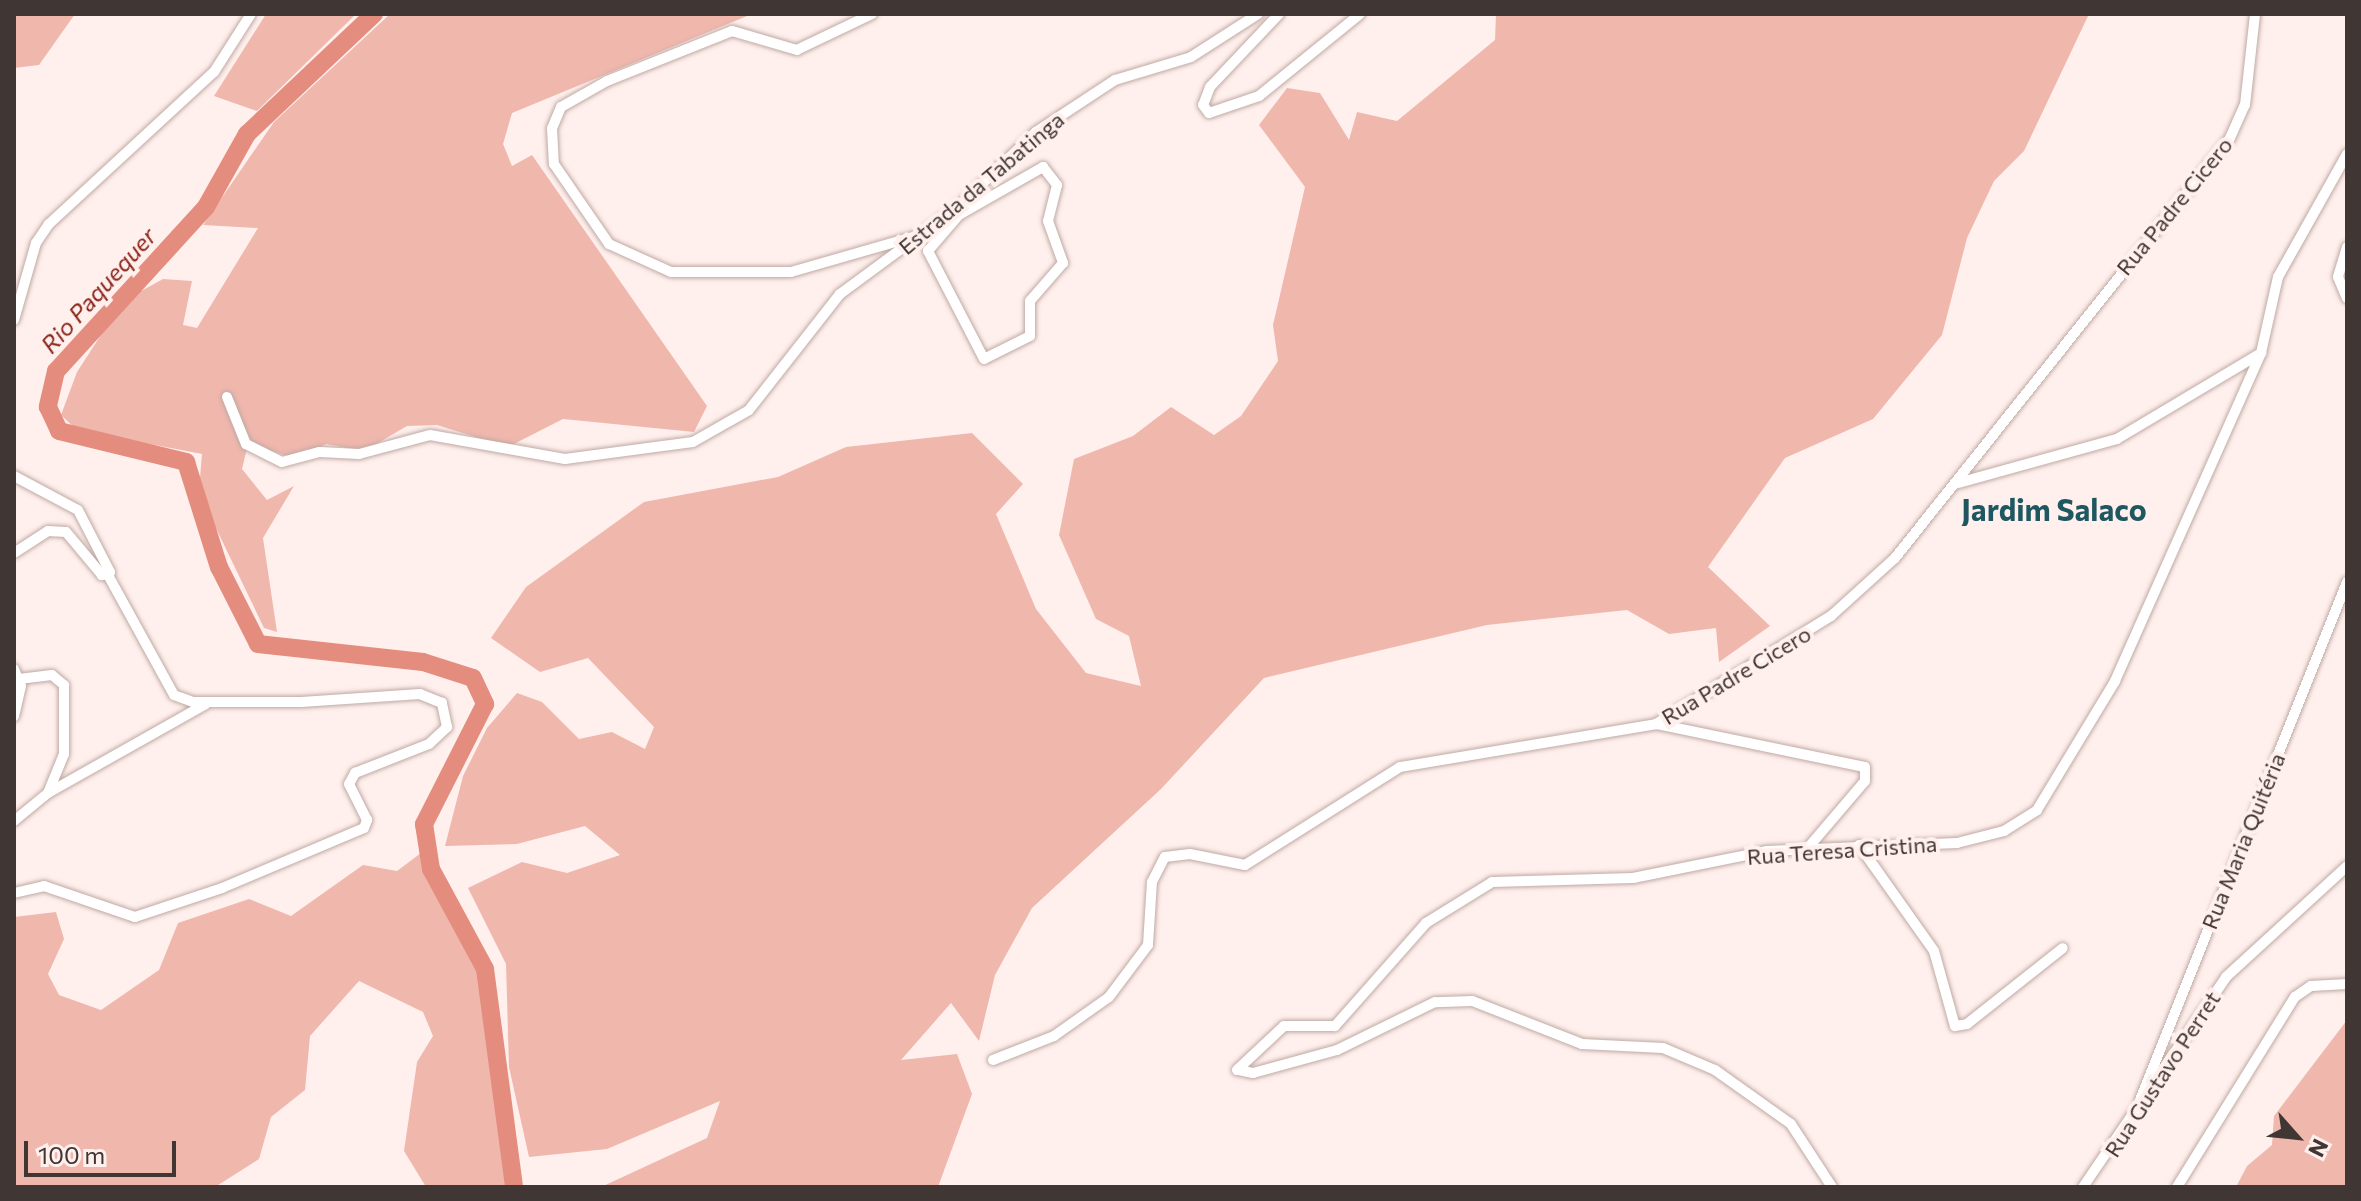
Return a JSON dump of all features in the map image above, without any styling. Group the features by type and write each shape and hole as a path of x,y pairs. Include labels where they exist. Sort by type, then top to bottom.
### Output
{"street":[{"path":"14,320 36,243 49,224 214,72 251,14"},
{"path":"872,14 797,50 732,31 607,81 561,107 552,128 554,164 609,244 671,272 791,272 924,234"},
{"name":"Estrada da Tabatinga","path":"227,397 246,444 282,462 320,452 359,454 420,435 565,459 677,446 749,410 840,294 956,213 1036,132 1088,95 1191,57 1258,14"},
{"path":"1279,14 1210,87 1203,105 1209,113 1259,96 1360,14"},
{"name":"Rua Padre Cicero","path":"993,1060 1054,1036 1109,997 1148,945 1152,882 1165,857 1190,854 1245,865 1400,767 1656,724 1831,616 1895,558 2237,127 2255,14"},
{"name":"Rua Teresa Cristina","path":"1832,1187 1791,1124 1715,1070 1663,1048 1582,1044 1472,1001 1435,1002 1337,1050 1253,1073 1237,1070 1284,1026 1335,1026 1426,923 1479,887 1508,878 1646,877 1807,849 1986,837 2037,810 2115,681 2261,353 2278,277 2347,154"},
{"path":"1033,166 1046,169 1057,185 1048,221 1063,263 1030,301 1030,336 993,359 975,351 928,256 956,213 1033,166"},
{"path":"2347,247 2338,283 2347,298"},
{"path":"1956,483 2117,439 2261,353"},
{"path":"14,476 78,510 110,565 108,575"},
{"path":"14,553 48,531 66,532 108,575 162,684 174,695 208,703 409,693 442,703 448,718 429,744 355,773 349,784 367,820 364,828 279,865 135,917 44,886 14,893"},
{"name":"Rua Maria Quitéria","path":"2140,1100 2347,582"},
{"path":"14,716 17,674 52,675 64,685 64,754 48,793"},
{"path":"14,821 48,793 208,703"},
{"path":"1656,724 1865,767 1865,781 1807,849"},
{"path":"1859,845 1941,965 1950,1023 1967,1024 2063,948"},
{"name":"Rua Gustavo Perret","path":"2083,1187 2123,1139 2140,1100 2247,952 2347,866"},
{"path":"2177,1187 2295,997 2311,986 2347,984"}],"shaded area":[{"path":"14,14 75,14 39,65 14,68"},
{"path":"266,14 356,14 257,111 214,96"},
{"path":"390,14 752,14 512,113 503,144 512,166 532,155 707,406 694,432 563,419 508,447 437,425 407,426 364,451 326,444 298,459 248,444 242,469 267,500 294,486 263,538 277,632 264,628 213,522 200,478 202,454 77,430 61,415 77,372 123,301 163,279 192,281 183,325 197,328 258,228 203,225 274,122"},
{"path":"1496,14 2089,14 2024,151 1994,181 1967,238 1942,335 1873,419 1785,458 1708,567 1770,626 1719,662 1716,628 1669,634 1627,610 1487,625 1264,678 1161,789 1032,908 995,975 979,1041 951,1003 901,1060 957,1054 972,1094 938,1187 601,1187 707,1138 720,1101 607,1149 529,1157 509,1067 506,964 468,888 522,862 567,873 620,855 585,826 517,844 445,846 463,776 487,728 517,693 542,702 579,739 612,732 645,749 654,727 588,658 540,672 491,638 526,587 644,502 778,477 846,447 972,433 1023,484 996,514 1036,609 1086,673 1141,686 1129,636 1096,619 1059,535 1074,459 1133,436 1171,407 1214,435 1241,416 1278,361 1273,325 1305,187 1259,125 1287,88 1320,93 1349,140 1357,112 1397,121 1495,40"},
{"path":"421,853 477,968 508,1187 426,1187 404,1151 417,1062 433,1036 423,1012 359,981 310,1036 305,1090 271,1117 259,1159 215,1187 14,1187 14,917 56,912 64,939 48,974 59,995 101,1010 159,970 178,923 249,899 291,916 363,865 397,871"},
{"path":"2347,1020 2347,1187 2236,1187 2247,1166 2272,1145 2274,1116"}],"waterway":[{"name":"Rio Paquequer","path":"374,14 247,134 206,207 56,371 48,407 59,431 186,462 219,567 258,644 423,662 473,678 485,704 424,824 431,869 485,969 514,1187"}],"district":[{"name":"Jardim Salaco","path":"2054,509"}]}
